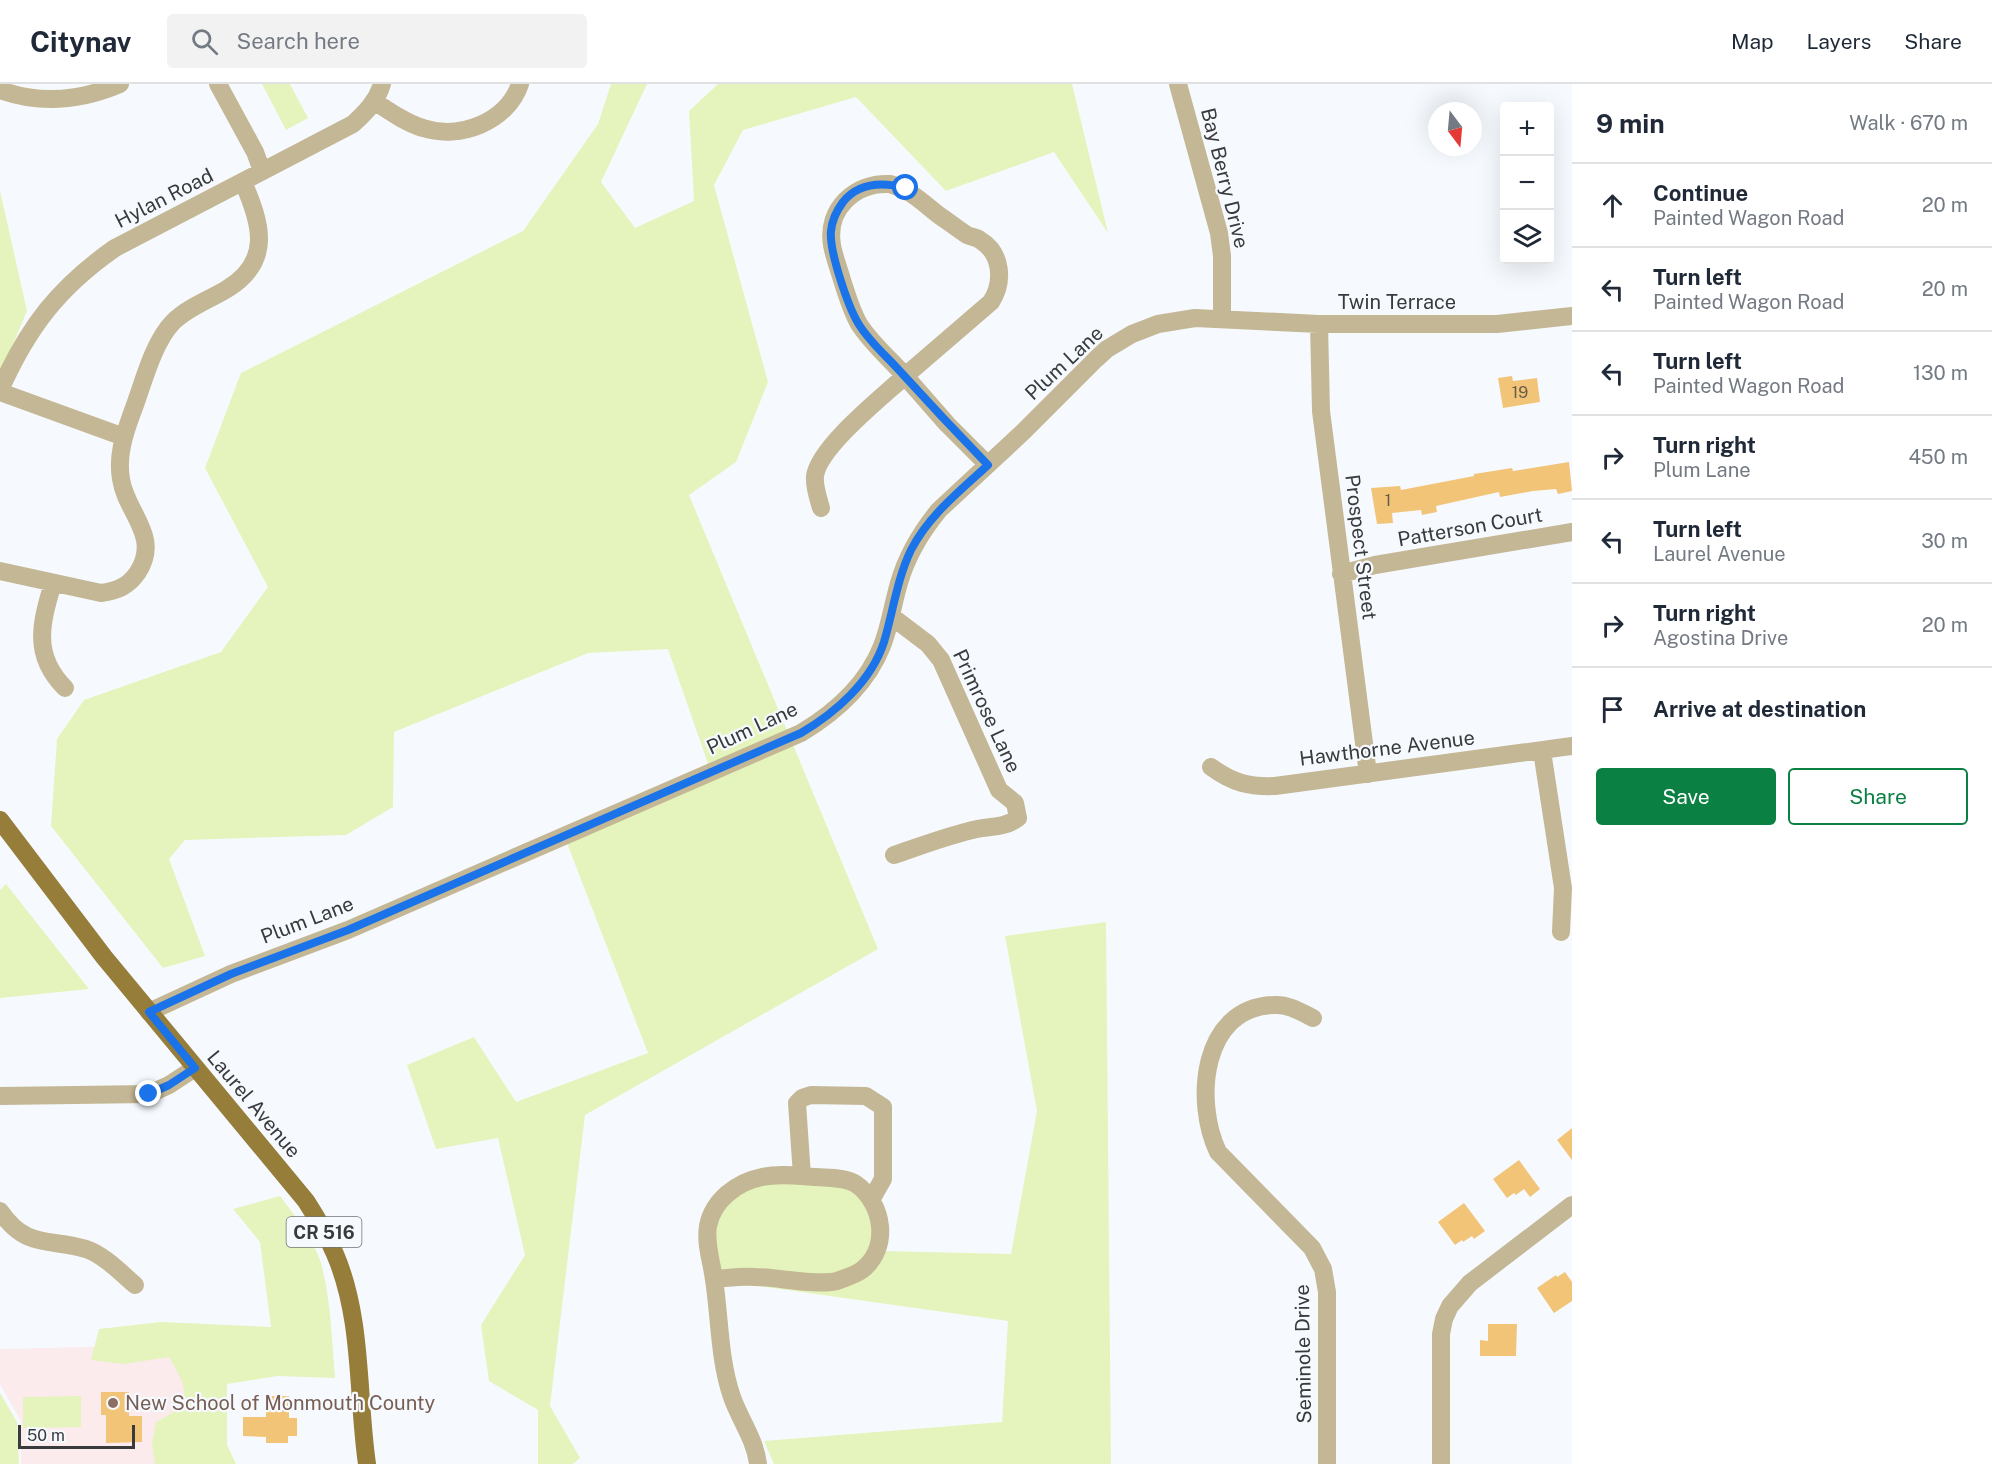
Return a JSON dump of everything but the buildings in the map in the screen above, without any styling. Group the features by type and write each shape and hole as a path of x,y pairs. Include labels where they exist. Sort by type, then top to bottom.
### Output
{"main road":[{"name":"Laurel Avenue","path":"0,820 149,1012 306,1201 322,1227 345,1284 351,1313 367,1464"}],"street":[{"path":"218,84 255,152 262,171"},
{"name":"Hylan Road","path":"0,391 16,355 35,323 50,304 81,274 115,248 354,124 374,101 382,84"},
{"path":"374,101 420,128 447,132 462,131 490,120 508,106 520,84"},
{"name":"Bay Berry Drive","path":"1178,84 1219,233 1222,256 1222,319"},
{"path":"0,90 18,96 51,101 66,100 109,86"},
{"path":"0,571 93,592 114,591 135,578 146,552 146,539 121,482 119,463 124,436 157,346 164,334 182,314 240,280 249,270 257,254 260,238 259,223 243,182"},
{"path":"820,508 815,476 823,455 905,376 991,302 1000,282 1000,271 996,258 991,249 981,240 968,235 906,188 890,184 870,185 857,190 841,204 834,216 831,232 832,246 848,302 858,322 905,376 988,465"},
{"name":"Twin Terrace","path":"1222,319 1318,324 1497,324 1572,316"},
{"name":"Plum Lane","path":"149,1012 231,974 348,930 801,733 834,711 860,683 883,645 902,571 919,536 939,510 1107,349 1132,334 1158,324 1195,318 1222,319"},
{"name":"Prospect Street","path":"1318,324 1321,411 1368,774"},
{"path":"0,391 124,436"},
{"name":"Patterson Court","path":"1341,574 1376,565 1572,532"},
{"path":"53,583 43,615 42,640 50,669 65,688"},
{"name":"Primrose Lane","path":"891,616 928,644 940,660 999,790 1015,803 1018,818 1008,825 978,829 894,855"},
{"name":"Hawthorne Avenue","path":"1211,768 1227,779 1259,787 1572,746"},
{"path":"1542,750 1563,888 1561,932"},
{"name":"Seminole Drive","path":"1313,1018 1295,1009 1276,1005 1258,1007 1235,1019 1216,1041 1210,1056 1207,1069 1207,1121 1218,1152 1312,1248 1323,1269 1327,1292 1327,1464"},
{"path":"0,1096 149,1094 169,1085 195,1068"},
{"path":"802,1176 797,1103 802,1098 811,1095 866,1096 883,1107 883,1179 871,1200"},
{"path":"714,1279 755,1277 834,1282 860,1272 870,1263 880,1242 881,1221 871,1200 853,1182 838,1178 762,1177 728,1192 718,1203 708,1226 708,1245 723,1358 731,1395 753,1441 758,1464"},
{"path":"1441,1464 1441,1334 1450,1306 1470,1283 1572,1205"},
{"path":"0,1211 9,1224 23,1235 87,1249 117,1269 135,1285"}],"shaded area":[{"name":"New School of Monmouth County","path":"215,1344 218,1464 21,1464 21,1421 0,1384 0,1349"}],"green space":[{"path":"262,84 290,84 308,118 286,130"},
{"path":"611,84 647,84 601,182 635,228 694,201 689,111 718,84 1072,84 1108,233 1054,152 946,191 856,97 743,130 714,185 768,382 736,462 689,495 878,949 585,1115 550,1406 580,1458 573,1464 538,1464 538,1410 489,1381 481,1325 525,1255 498,1138 436,1149 407,1065 474,1037 516,1102 648,1053 565,838 712,775 668,649 588,653 394,732 393,807 346,835 185,840 169,859 205,956 163,968 51,826 57,739 84,700 221,652 268,587 205,468 241,373 523,231 598,124"},
{"path":"0,191 27,311 0,375"},
{"path":"6,884 89,989 0,998 0,890"},
{"path":"1106,922 1111,1464 774,1464 764,1441 1002,1422 1008,1321 723,1281 706,1244 731,1190 783,1179 858,1187 882,1251 1011,1254 1037,1111 1005,936"},
{"path":"280,1196 309,1237 321,1263 329,1306 335,1378 278,1376 227,1384 227,1445 236,1464 155,1464 152,1444 156,1422 175,1411 182,1403 184,1390 180,1376 169,1357 124,1364 91,1360 99,1329 161,1322 271,1327 260,1242 233,1209"},
{"path":"0,1393 17,1422 19,1464 0,1464"},
{"path":"81,1396 81,1427 23,1428 23,1397"}],"place":[{"name":"New School of Monmouth County","path":"113,1403"}],"route":[{"path":"149,1094 159,1091 195,1068 149,1012 231,974 348,930 801,733 846,700 860,683 883,645 902,571 919,536 939,510 988,465 947,424 866,333 848,302 832,246 831,232 834,216 846,198 857,190 884,183 906,188"}]}
